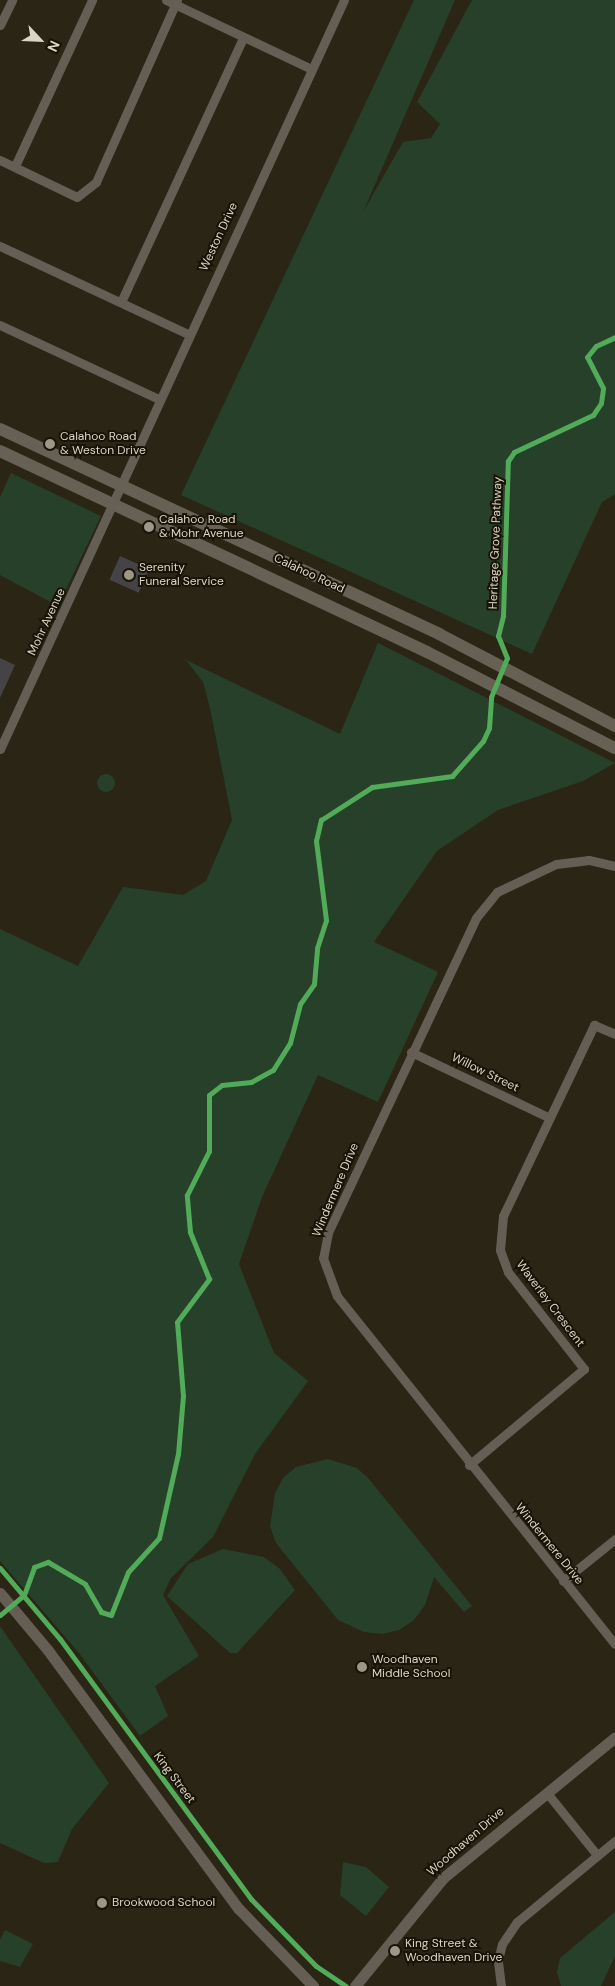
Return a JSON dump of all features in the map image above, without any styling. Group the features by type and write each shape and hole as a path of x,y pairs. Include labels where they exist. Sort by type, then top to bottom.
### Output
{"main road":[{"name":"Calahoo Road","path":"0,429 439,634 615,726"},
{"name":"Calahoo Road","path":"0,452 427,652 615,748"}],"street":[{"path":"0,25 12,0"},
{"path":"15,166 92,0"},
{"path":"166,0 176,2 243,38 311,69"},
{"name":"Weston Drive","path":"121,486 188,334 344,0"},
{"path":"0,160 77,197 96,182 176,2"},
{"path":"121,302 243,38"},
{"path":"0,246 188,334"},
{"path":"0,325 159,399"},
{"name":"Mohr Avenue","path":"0,749 64,616 121,486"},
{"name":"Windermere Drive","path":"615,866 589,860 556,864 497,892 476,918 411,1052 328,1233 323,1258 337,1296 469,1465 615,1644"},
{"name":"Waverley Crescent","path":"469,1465 584,1369 508,1272 500,1250 503,1216 548,1117 594,1025 615,1034"},
{"name":"Willow Street","path":"411,1052 548,1117"},
{"path":"563,1581 615,1539"},
{"path":"0,1593 47,1649 239,1909 313,1986"},
{"name":"Woodhaven Drive","path":"355,1986 443,1878 615,1737"},
{"path":"546,1793 597,1856"},
{"path":"501,1986 498,1960 508,1933 615,1841"}],"green space":[{"path":"414,0 455,0 363,212 403,142 431,138 440,124 417,102 472,0 615,0 615,494 602,502 532,654 181,495"},
{"path":"11,473 101,516 58,606 0,575 0,497"},
{"path":"378,643 615,763 583,781 498,810 437,851 374,942 438,972 378,1102 318,1075 262,1197 239,1264 274,1353 308,1381 255,1454 213,1537 171,1578 163,1595 199,1656 155,1686 168,1716 140,1736 79,1653 0,1561 0,929 78,966 123,887 183,895 206,881 232,820 210,708 203,682 186,660 340,734"},
{"path":"102,774 110,774 115,779 113,790 102,792 97,787 97,779"},
{"path":"328,1459 357,1468 369,1479 472,1606 464,1612 434,1577 425,1605 414,1620 399,1630 382,1634 364,1632 338,1620 276,1543 270,1526 275,1493 283,1478 296,1467"},
{"path":"223,1549 264,1557 280,1569 295,1590 237,1653 230,1653 167,1596 188,1564"},
{"path":"0,1626 109,1783 72,1829 58,1862 44,1863 0,1843"},
{"path":"343,1862 366,1867 389,1887 366,1916 340,1895"},
{"path":"615,1912 615,1956 601,1986 561,1986 557,1972 560,1958"},
{"path":"5,1930 33,1944 20,1967 0,1961 0,1940"}],"building":[{"name":"Serenity Funeral Service","path":"120,556 149,569 139,593 109,580"},
{"path":"0,658 15,665 0,698"}],"cycle path":[{"name":"Heritage Grove Pathway","path":"0,1615 24,1595 34,1567 48,1562 85,1584 101,1612 111,1615 128,1572 159,1538 178,1454 183,1396 177,1322 209,1279 190,1232 187,1195 209,1151 209,1095 222,1085 251,1082 273,1070 290,1043 300,1004 314,984 317,948 326,920 316,841 321,820 372,787 452,776 483,741 489,728 491,697 507,658 498,636 503,616 508,461 514,452 593,415 601,403 603,388 587,357 596,346 615,337"},
{"name":"King Street","path":"0,1568 60,1639 251,1899 316,1966 346,1986"}],"place":[{"name":"Calahoo Road & Weston Drive","path":"50,444"},
{"name":"Calahoo Road & Mohr Avenue","path":"149,527"},
{"name":"Serenity Funeral Service","path":"129,575"},
{"name":"Woodhaven Middle School","path":"362,1667"},
{"name":"Brookwood School","path":"102,1903"},
{"name":"King Street & Woodhaven Drive","path":"395,1951"}]}
